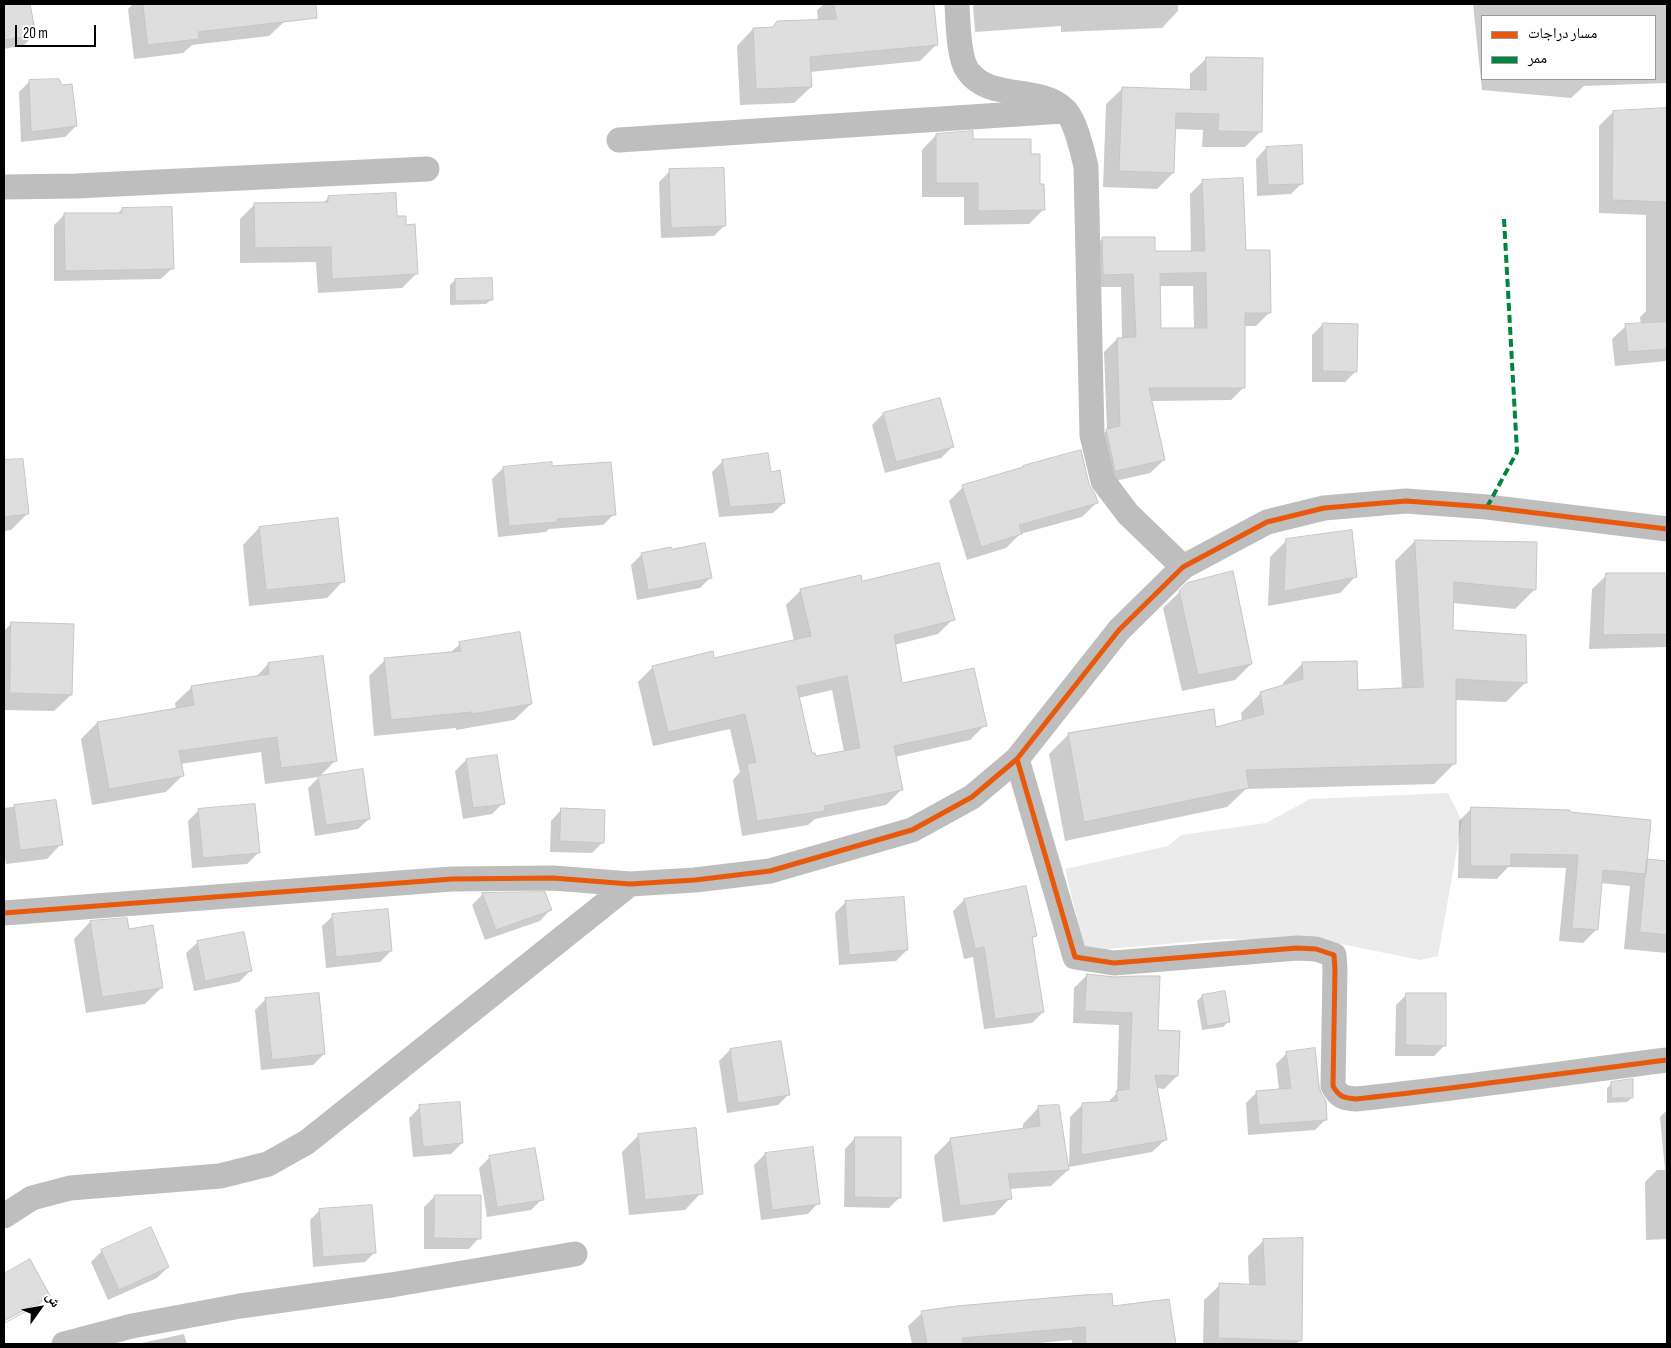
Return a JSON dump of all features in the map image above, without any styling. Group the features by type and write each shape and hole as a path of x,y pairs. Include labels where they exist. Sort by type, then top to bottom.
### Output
{"street":[{"path":"957,4 961,52 967,71 983,86 1047,99 1066,110 1080,141 1086,167 1092,435 1103,481 1128,514 1183,567"},
{"path":"619,140 1066,110"},
{"path":"4,187 76,186 427,169"},
{"path":"4,913 452,878 553,878 630,884 695,880 770,871 912,830 972,797 1017,759 1119,630 1183,567 1267,522 1324,508 1406,501 1487,507 1667,528"},
{"path":"1017,759 1075,957 1114,963 1297,948 1316,949 1334,955 1333,1086 1337,1094 1344,1098 1356,1099 1440,1091 1667,1060"},
{"path":"4,1216 32,1198 70,1188 220,1176 268,1164 307,1142 630,884"},
{"path":"64,1344 132,1326 240,1306 391,1285 575,1254"}],"shaded area":[{"path":"1448,793 1462,821 1438,956 1420,960 1331,942 1223,939 1085,951 1065,869 1168,846 1181,835 1266,823 1310,799"}],"building":[{"path":"4,4 30,4 36,35 4,40"},
{"path":"143,4 316,4 317,18 198,32 199,39 148,45"},
{"path":"834,4 934,4 938,45 810,57 812,87 756,89 753,28 773,27 777,21 836,19"},
{"path":"1206,57 1263,58 1262,132 1218,131 1219,114 1176,113 1174,173 1119,171 1122,87 1206,90"},
{"path":"59,79 62,85 72,84 77,126 31,132 29,80"},
{"path":"1667,108 1667,202 1612,200 1613,111"},
{"path":"973,131 973,139 1031,139 1031,154 1040,154 1040,184 1044,184 1045,210 978,211 978,183 936,183 936,134"},
{"path":"1302,145 1303,184 1268,185 1266,147"},
{"path":"724,168 726,226 671,228 669,169"},
{"path":"1243,178 1246,250 1270,250 1271,313 1245,313 1245,388 1149,388 1165,460 1115,471 1106,429 1120,426 1117,338 1136,337 1133,274 1103,275 1102,237 1155,237 1155,251 1205,251 1202,180","holes":["1206,273 1207,328 1161,328 1160,274"]},
{"path":"396,193 397,216 406,216 406,225 415,224 418,274 332,279 331,247 255,248 254,203 328,202 328,196"},
{"path":"172,207 174,269 65,271 64,213 122,213 122,208"},
{"path":"492,278 493,300 455,301 455,279"},
{"path":"1667,322 1667,349 1628,352 1625,324"},
{"path":"1323,323 1358,324 1357,372 1323,371"},
{"path":"940,398 954,447 896,462 883,413"},
{"path":"1081,450 1089,484 1098,503 1019,525 1022,534 981,547 962,485"},
{"path":"768,453 771,472 780,470 785,503 730,507 722,460"},
{"path":"23,459 29,514 4,517 4,460"},
{"path":"552,462 552,466 611,462 616,515 557,519 558,522 509,526 503,467"},
{"path":"338,518 345,582 266,590 259,527"},
{"path":"1352,530 1357,577 1284,591 1286,539"},
{"path":"1415,540 1537,542 1536,590 1454,582 1453,630 1526,635 1527,683 1456,679 1456,764 1246,770 1249,788 1084,822 1068,733 1214,709 1216,727 1264,714 1260,692 1303,679 1302,662 1357,661 1358,690 1423,687"},
{"path":"705,543 712,578 648,590 641,553"},
{"path":"939,563 955,620 894,635 902,683 974,668 987,726 894,746 903,790 824,806 825,811 757,821 747,764 756,762 745,714 668,732 652,666 713,651 714,658 811,636 800,589 861,575 862,581","holes":["847,676 860,748 816,756 815,753 812,753 797,687"]},
{"path":"1233,571 1252,664 1198,675 1179,591 1187,583"},
{"path":"1606,573 1667,573 1667,634 1603,635"},
{"path":"11,622 74,624 72,695 10,693"},
{"path":"520,632 532,704 472,714 472,712 391,720 384,658 461,651 459,642"},
{"path":"323,656 337,761 281,768 277,737 179,751 184,776 109,789 97,722 194,705 191,686 269,674 268,663"},
{"path":"497,755 505,804 473,808 466,759"},
{"path":"363,769 370,819 326,825 318,776"},
{"path":"56,800 63,845 20,850 14,805"},
{"path":"255,804 260,853 203,858 198,809"},
{"path":"1471,807 1570,810 1570,812 1651,820 1646,874 1603,870 1598,930 1572,928 1578,855 1511,854 1511,866 1471,866"},
{"path":"561,808 605,810 604,843 560,841"},
{"path":"1647,859 1667,861 1667,935 1640,932"},
{"path":"1026,886 1037,936 1032,937 1044,1012 995,1019 984,947 975,949 964,899"},
{"path":"545,892 552,910 496,930 482,893"},
{"path":"904,897 908,950 849,955 845,901"},
{"path":"388,909 392,951 336,957 332,914"},
{"path":"127,918 129,929 153,925 163,988 102,997 90,921"},
{"path":"244,932 252,971 205,981 197,941"},
{"path":"1087,974 1115,977 1160,976 1158,1030 1180,1031 1178,1076 1155,1075 1167,1140 1081,1155 1082,1103 1118,1101 1116,1091 1129,1089 1132,1013 1085,1011"},
{"path":"1225,991 1230,1022 1207,1026 1202,995"},
{"path":"319,993 325,1054 272,1060 265,998"},
{"path":"1406,993 1446,993 1446,1046 1406,1045"},
{"path":"781,1041 790,1095 738,1103 730,1049"},
{"path":"1315,1048 1319,1086 1326,1101 1327,1120 1259,1125 1256,1091 1291,1088 1286,1052"},
{"path":"1633,1079 1633,1098 1612,1098 1611,1082"},
{"path":"460,1102 463,1143 423,1147 419,1105"},
{"path":"1059,1105 1069,1170 1008,1174 1012,1199 960,1206 950,1138 1040,1126 1038,1106"},
{"path":"696,1128 703,1194 645,1200 638,1134"},
{"path":"855,1137 901,1137 901,1198 855,1197"},
{"path":"813,1147 820,1204 772,1210 765,1153"},
{"path":"535,1148 544,1200 497,1207 489,1156"},
{"path":"435,1195 481,1195 481,1239 434,1238"},
{"path":"372,1205 376,1253 323,1257 319,1209"},
{"path":"151,1227 169,1267 119,1290 101,1250"},
{"path":"1303,1238 1302,1341 1218,1338 1219,1283 1265,1285 1263,1239"},
{"path":"30,1259 50,1296 4,1321 4,1274"},
{"path":"1112,1294 1113,1306 1169,1299 1176,1344 1086,1344 1085,1327 962,1338 963,1344 927,1344 921,1311 957,1306"}],"marked path":[{"path":"1487,507 1517,452 1504,219"}],"cycle path":[{"path":"4,913 452,879 553,878 630,884 695,880 770,871 912,830 972,797 1017,759 1119,630 1183,567 1267,522 1324,508 1406,501 1487,507 1667,529"},
{"path":"1017,759 1075,957 1114,963 1297,948 1316,949 1334,955 1333,1086 1337,1093 1342,1096 1356,1099 1395,1095 1667,1060"}]}
